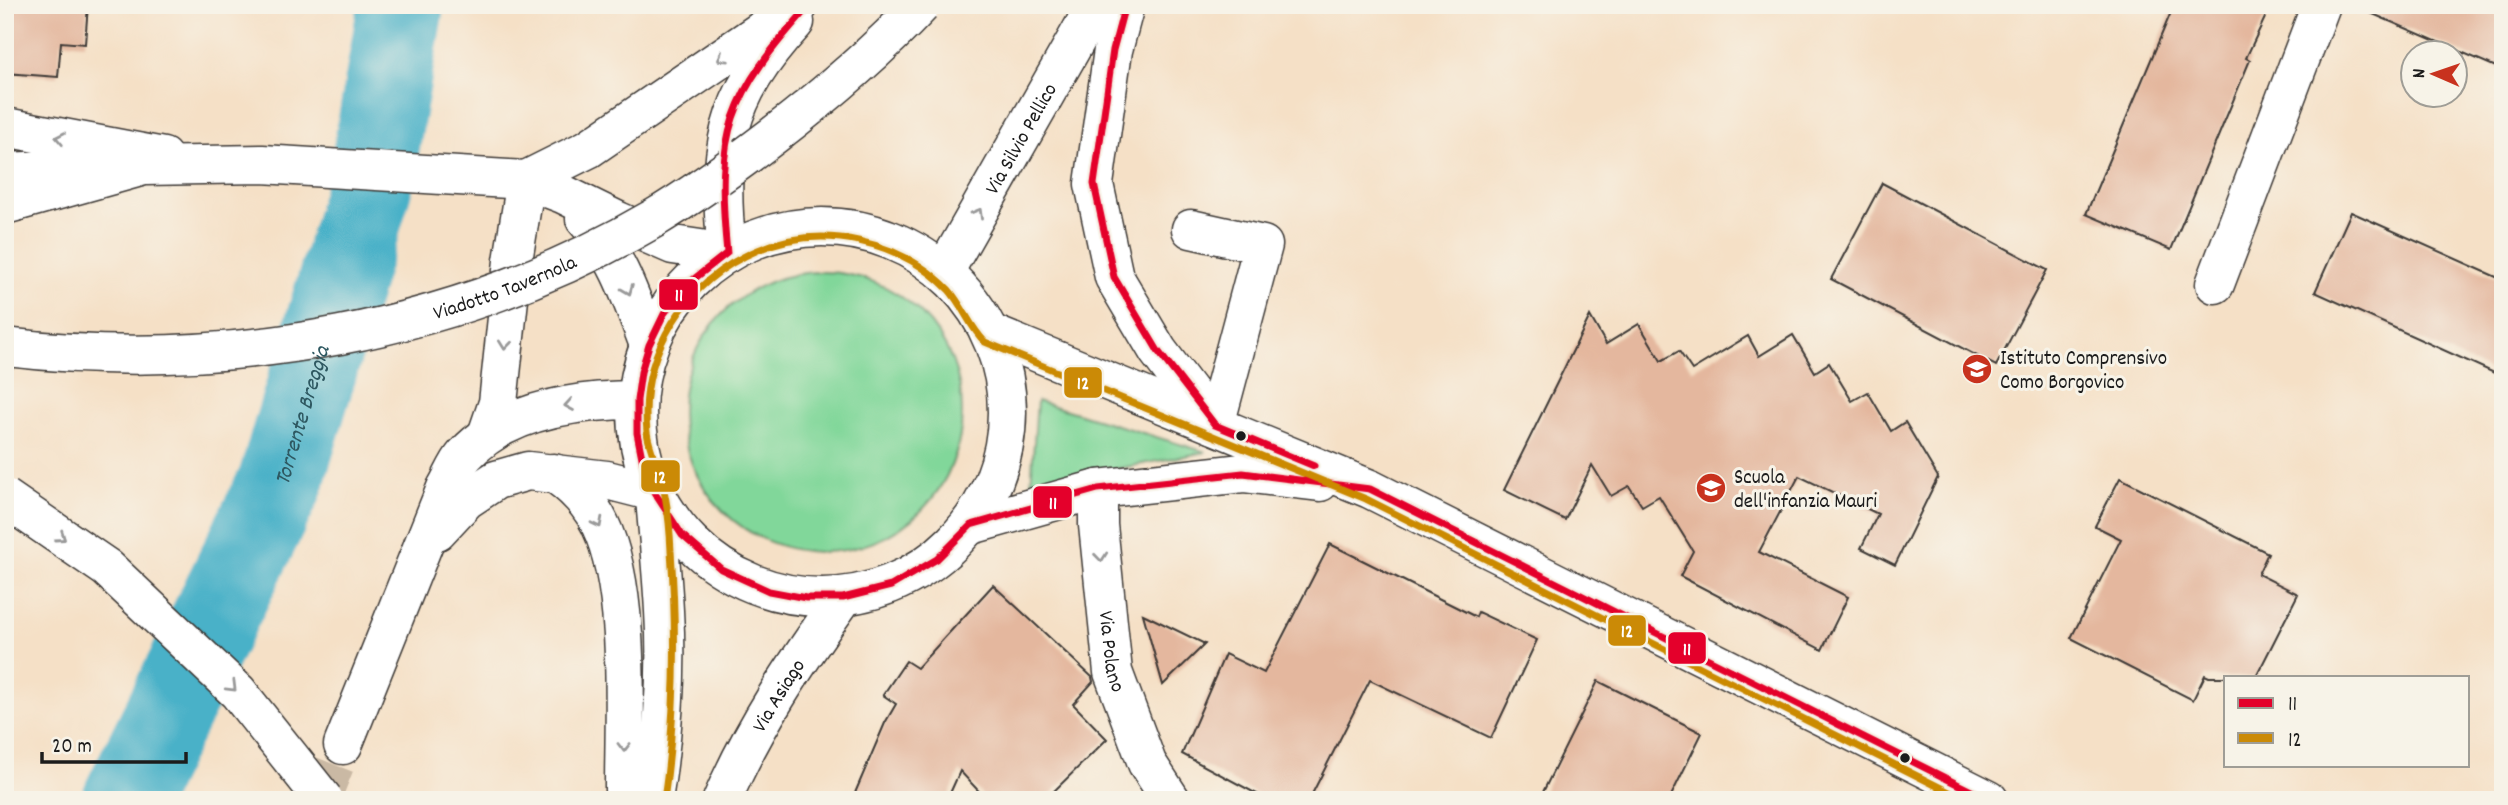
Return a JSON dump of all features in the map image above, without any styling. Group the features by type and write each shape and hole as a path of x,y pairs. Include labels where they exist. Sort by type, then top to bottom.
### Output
{"main road":[{"path":"508,179 589,149 799,5"},
{"path":"727,253 723,188 731,119 739,98 756,70 810,5"},
{"name":"Viadotto Tavernola","path":"5,347 124,356 266,348 332,337 467,302 583,255 641,225 699,188 812,106 860,65 921,5"},
{"name":"Via Silvio Pellico","path":"944,272 1096,5"},
{"path":"1125,5 1113,50 1094,184 1114,277 1158,351 1215,425"},
{"path":"2214,284 2321,5"},
{"path":"5,127 200,164"},
{"path":"5,172 262,163 508,179 563,194 673,245 727,253"},
{"path":"5,205 144,166"},
{"path":"487,435 498,403 513,261 508,179"},
{"path":"563,194 601,236 626,284 649,345"},
{"path":"820,226 872,232 911,248 944,272 970,300 990,333 1005,378 1007,432 994,484 971,524 937,559 891,586 843,598 806,598 769,592 721,569 682,535 654,492 643,463 637,433 637,400 649,345 664,314 685,286 727,253 765,235 820,226"},
{"path":"1191,229 1263,245 1215,425"},
{"path":"990,333 1370,489 1989,800"},
{"path":"343,745 446,488 463,457 487,435 527,415 603,400 637,400"},
{"path":"424,546 466,500 496,481 528,471 607,480 654,492"},
{"path":"554,473 571,485 590,508 600,524 613,562 621,616 626,800"},
{"path":"971,524 1098,489 1243,473 1370,489"},
{"name":"Via Polano","path":"1098,489 1098,525 1113,672 1147,763 1171,800"},
{"path":"653,800 660,753 665,679 664,612 654,492"},
{"path":"5,498 107,568 218,673 238,692 324,800"},
{"name":"Via Asiago","path":"722,800 741,758 773,701 843,598"}],"green space":[{"path":"836,272 876,282 888,288 911,304 930,323 952,358 960,385 960,439 952,466 939,490 921,511 900,529 876,542 836,552 808,552 768,542 744,529 723,511 705,490 692,466 684,439 682,398 692,358 705,334 723,313 744,295 768,282 795,274"},
{"path":"1037,401 1206,452 1031,485"}],"building":[{"path":"5,5 88,5 85,44 61,42 58,77 5,73"},
{"path":"2174,5 2271,5 2246,58 2250,60 2171,250 2086,214"},
{"path":"2352,5 2503,5 2503,70 2470,56 2470,38 2429,38"},
{"path":"1882,183 2047,270 1996,366 1831,279"},
{"path":"2351,212 2503,280 2503,377 2315,292"},
{"name":"Scuola dell'infanzia Mauri","path":"1590,316 1606,344 1639,324 1661,361 1679,351 1692,370 1748,336 1759,356 1793,335 1815,372 1829,363 1852,401 1868,392 1891,431 1905,422 1938,477 1895,565 1861,548 1878,514 1799,476 1759,552 1848,597 1822,650 1680,576 1693,551 1659,496 1642,506 1629,486 1611,496 1592,465 1565,520 1504,490"},
{"path":"2120,478 2268,553 2258,574 2298,594 2257,676 2205,675 2193,700 2071,638 2121,539 2095,526"},
{"path":"1330,544 1476,617 1478,612 1537,640 1491,738 1370,680 1309,800 1268,800 1182,754 1225,654 1264,673"},
{"path":"993,585 1092,677 1093,682 1073,704 1107,739 1045,800 987,800 960,771 947,800 852,800 896,704 883,695 906,661 917,668"},
{"path":"1143,614 1205,644 1163,685"},
{"path":"1598,681 1702,733 1669,800 1539,800"}],"waterway":[{"name":"Torrente Breggia","path":"125,800 280,484 371,180 401,5"}],"tunnel":[{"path":"321,800 343,745"}],"transit line":[{"name":"11","path":"810,5 761,65 733,117 726,145 723,176 727,253 685,286 664,314 649,345 641,372 637,400 637,433 643,463 654,492 682,535 721,569 769,591 806,598 843,598 891,586 937,559 971,525 1098,489 1243,473 1370,489 1989,800"},
{"name":"11","path":"1125,5 1113,50 1094,184 1114,277 1158,351 1215,425 1314,466"},
{"name":"12","path":"664,800 673,707 674,614 667,508 647,432 651,374 673,323 689,300 709,280 732,263 758,250 808,238 859,241 884,248 907,259 949,290 985,342 1366,499 1965,800"}],"place":[{"name":"Istituto Comprensivo Como Borgovico","path":"1977,369"},
{"name":"Scuola dell'infanzia Mauri","path":"1711,488"}]}
